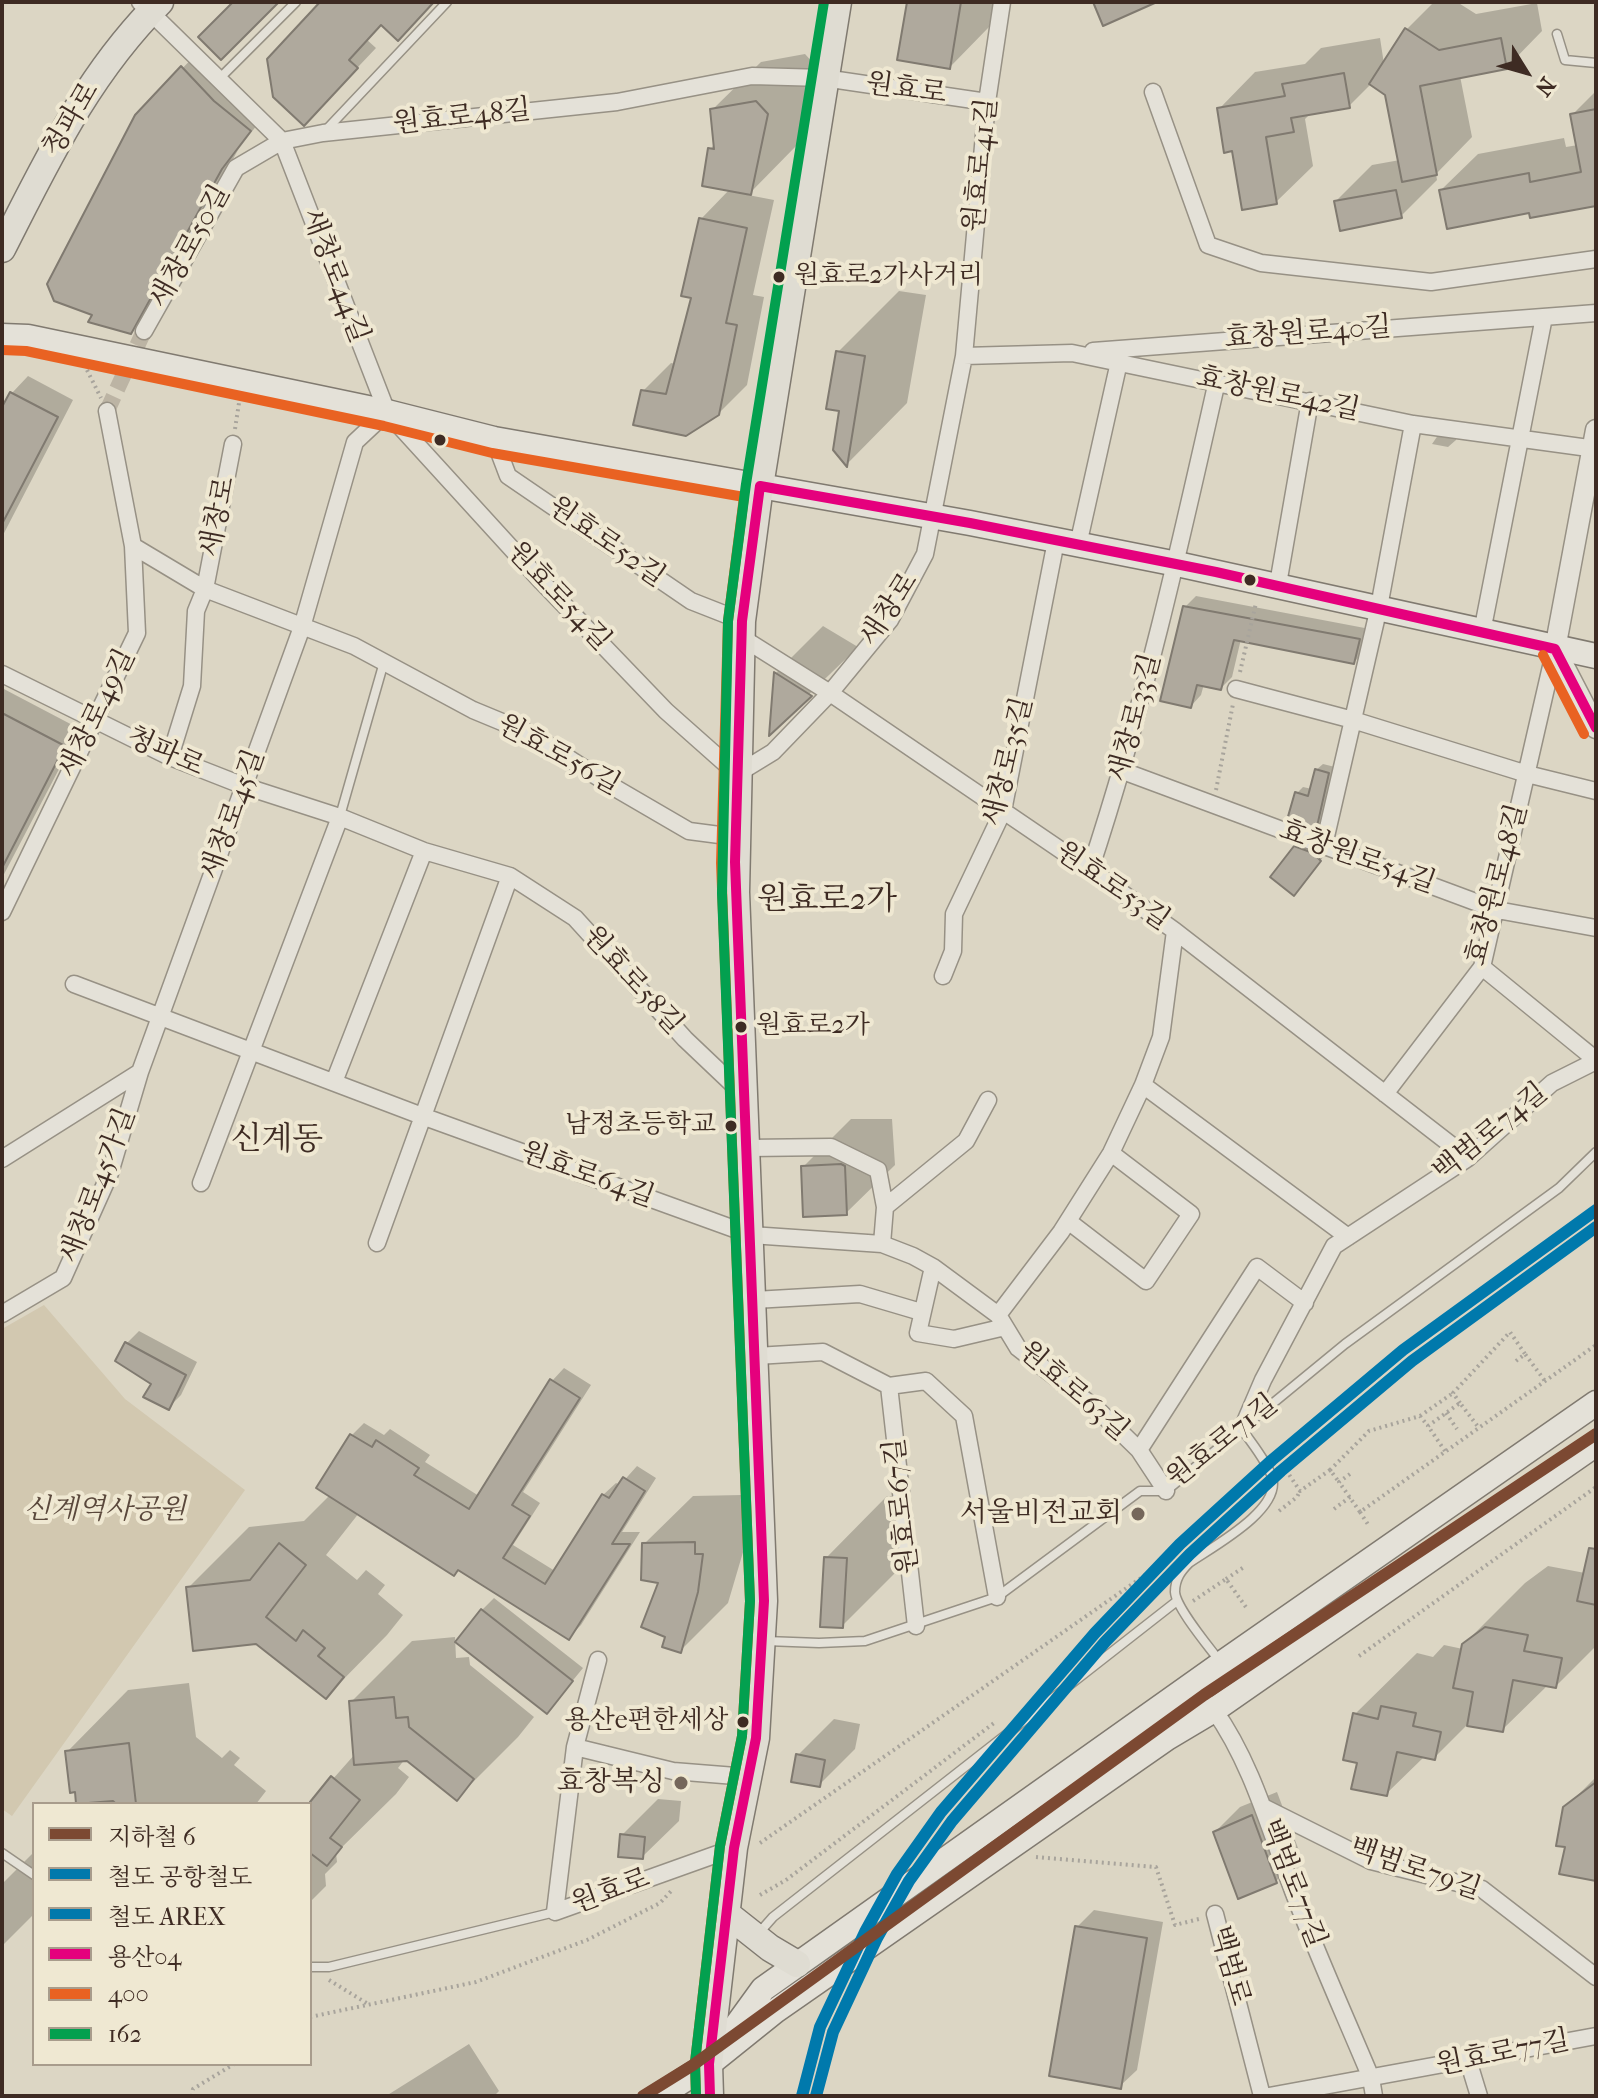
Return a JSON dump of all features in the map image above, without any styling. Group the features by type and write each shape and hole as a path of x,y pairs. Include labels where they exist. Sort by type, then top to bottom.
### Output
{"main road":[{"name":"원효로","path":"710,2096 709,2064 734,1848 756,1738 764,1601 735,837 741,629 760,486 838,2"},
{"name":"청파로","path":"2,249 64,127 150,6"},
{"path":"2,336 28,337 387,412 494,439 1278,584 1596,656"},
{"path":"709,2064 763,1989 1596,1403"},
{"path":"659,2096 709,2064 775,2011 1167,1738 1214,1710 1596,1444"},
{"path":"1214,1710 1219,1687 1229,1669 1253,1642"},
{"path":"727,1914 781,1956 806,1958"},
{"path":"806,1958 812,1974 830,1973"}],"street":[{"name":"원효로41길","path":"933,518 964,356 987,102 1002,2"},
{"path":"150,6 282,141"},
{"name":"원효로48길","path":"282,141 323,133 617,102 752,76 824,78"},
{"name":"원효로","path":"824,78 987,102"},
{"path":"1153,92 1208,245 1261,263 1431,282 1596,259"},
{"name":"새창로50길","path":"144,331 236,168 282,141"},
{"name":"새창로44길","path":"282,141 387,412"},
{"name":"효창원로40길","path":"1072,353 1596,313"},
{"path":"1482,632 1544,317"},
{"name":"효창원로42길","path":"964,356 1072,353 1413,424 1520,438 1595,443"},
{"path":"1067,543 1119,362"},
{"path":"1177,564 1217,381"},
{"path":"1278,584 1310,401"},
{"name":"새창로49길","path":"2,912 137,633 133,546 107,411"},
{"name":"새창로45길","path":"140,1072 302,627 355,442 387,412"},
{"name":"원효로54길","path":"387,412 542,582 666,711 737,774"},
{"path":"1324,845 1379,607 1413,424"},
{"name":"원효로52길","path":"494,439 508,476 691,601 741,629"},
{"path":"1595,443 1555,649 1596,728"},
{"name":"새창로","path":"205,589 233,444"},
{"name":"새창로","path":"830,693 890,620 925,554 933,518"},
{"name":"새창로35길","path":"943,976 953,951 954,914 1003,811 1067,543"},
{"name":"원효로56길","path":"133,546 205,589 354,646 473,710 531,734 689,831 735,837"},
{"name":"새창로33길","path":"1090,870 1123,771 1177,564"},
{"path":"170,757 192,686 196,611 205,589"},
{"name":"원효로53길","path":"741,629 1175,931 1468,1158"},
{"name":"효창원로48길","path":"1385,1094 1482,967 1555,649"},
{"name":"청파로","path":"2,674 170,757 244,786"},
{"path":"1236,689 1353,720 1527,774 1596,791"},
{"path":"737,774 773,752 830,693"},
{"name":"효창원로54길","path":"1123,771 1497,910 1596,928"},
{"name":"원효로58길","path":"244,786 340,817 424,851 510,876 575,918 685,1039 745,1096"},
{"path":"201,1183 340,817"},
{"path":"334,1082 424,851"},
{"path":"377,1243 510,876"},
{"path":"933,1267 918,1333 954,1339 1002,1321 1111,1153 1143,1085 1161,1037 1175,931"},
{"name":"백범로74길","path":"1242,1429 1263,1380 1334,1246 1468,1158 1552,1083 1596,1060 1482,967"},
{"name":"원효로64길","path":"74,984 422,1116 751,1235"},
{"path":"2,1159 140,1072"},
{"name":"새창로45가길","path":"2,1314 63,1278 110,1173 140,1072"},
{"path":"1143,1085 1348,1237"},
{"path":"885,1207 966,1141 988,1100"},
{"path":"748,1148 831,1147 878,1170 885,1207 882,1244"},
{"path":"1068,1221 1146,1281 1191,1214 1111,1153"},
{"name":"원효로63길","path":"751,1235 882,1244 933,1267 1002,1321 1018,1348 1098,1410 1139,1450 1166,1491"},
{"path":"1139,1450 1257,1267 1305,1303"},
{"path":"754,1300 860,1294 921,1312"},
{"path":"756,1356 823,1352 889,1386 926,1381 964,1416 997,1597"},
{"name":"원효로67길","path":"889,1386 916,1626"},
{"name":"원효로","path":"598,1660 575,1747 555,1912 734,1848"},
{"path":"1183,1693 1196,1694 1214,1710"},
{"name":"백범로77길","path":"1214,1710 1231,1738 1263,1807 1294,1894 1371,2078 1374,2096"},
{"path":"575,1747 673,1771 748,1777"},
{"name":"백범로79길","path":"1263,1807 1371,1861 1482,1889 1596,1977"},
{"name":"백범로","path":"1215,1914 1262,2096"},
{"name":"원효로77길","path":"1269,2096 1596,2036"},
{"path":"1468,2060 1479,2096"}],"lane":[{"path":"219,79 296,2"},
{"path":"323,133 447,2"},
{"path":"1557,34 1565,60 1596,63"},
{"path":"340,817 384,662"},
{"name":"원효로71길","path":"762,1640 819,1643 865,1641 997,1597 1140,1491 1166,1491 1345,1344 1559,1188 1596,1152"},
{"path":"1221,1664 1175,1595 1177,1578 1189,1563 1258,1514 1271,1495 1271,1475 1242,1429"},
{"path":"756,1937 773,1917 1177,1601"},
{"path":"2,1853 32,1874"},
{"path":"312,1967 329,1967 555,1912"}],"path":[{"path":"75,347 107,411"},
{"path":"233,444 242,382"},
{"path":"1283,1466 1300,1491 1330,1470 1369,1431 1420,1416 1453,1393 1510,1332 1545,1381"},
{"path":"1360,1512 1596,1345"},
{"path":"1516,1361 1525,1354"},
{"path":"1453,1393 1479,1428"},
{"path":"1428,1426 1460,1403"},
{"path":"1446,1413 1457,1429"},
{"path":"1420,1416 1445,1451"},
{"path":"1330,1470 1369,1526"},
{"path":"1339,1482 1350,1474"},
{"path":"1359,1656 1596,1487"},
{"path":"1334,1509 1350,1497"},
{"path":"760,1843 1174,1555 1189,1563"},
{"path":"1193,1601 1244,1567"},
{"path":"1226,1579 1248,1610"},
{"path":"760,1895 786,1880 999,1720"},
{"name":"백범로","path":"1034,1857 1156,1867 1175,1925 1215,1914"},
{"path":"312,2017 476,1982 587,1940 660,1903 699,1861"},
{"path":"322,1975 368,2004"},
{"path":"192,2096 193,2089 231,2066"}],"green space":[{"name":"신계역사공원","path":"44,1305 125,1399 245,1490 12,1816 2,1809 2,1329"}],"building":[{"path":"233,2 279,2 221,60 198,37"},
{"path":"320,2 434,2 398,41 381,25 349,60 358,68 304,126 273,97 267,59"},
{"path":"907,2 961,2 950,69 897,60"},
{"path":"1093,2 1157,2 1103,26"},
{"path":"1405,28 1439,50 1501,38 1507,69 1420,86 1437,175 1402,182 1385,95 1369,84"},
{"path":"181,66 214,101 251,131 222,169 131,334 88,322 92,315 54,301 47,284 135,115"},
{"path":"1344,73 1350,108 1291,118 1294,132 1266,137 1277,204 1242,210 1232,151 1224,153 1217,108 1285,96 1282,84"},
{"path":"756,101 768,114 751,195 702,186 708,148 714,149 710,109"},
{"path":"1596,109 1596,206 1530,218 1529,213 1447,229 1439,190 1529,173 1530,182 1581,172 1570,114"},
{"path":"1396,190 1402,218 1340,231 1334,201"},
{"path":"699,218 747,228 726,323 737,325 719,415 686,436 633,425 641,390 666,394 691,298 681,296"},
{"path":"836,351 865,356 847,467 833,450 839,411 826,409"},
{"path":"10,392 58,417 2,524 2,407"},
{"path":"1183,606 1360,639 1354,664 1234,640 1221,690 1197,685 1191,708 1160,701"},
{"path":"774,672 812,696 769,736"},
{"path":"2,713 65,746 2,868"},
{"path":"1315,769 1329,773 1316,831 1287,820 1295,792 1308,796"},
{"path":"1294,846 1313,853 1321,861 1294,896 1270,877"},
{"path":"801,1166 845,1166 847,1215 803,1217"},
{"path":"125,1342 186,1375 169,1410 143,1397 151,1384 115,1361"},
{"path":"550,1379 580,1398 512,1505 530,1516 503,1558 545,1584 602,1494 609,1498 623,1477 645,1491 612,1544 630,1544 569,1640 458,1570 454,1576 316,1488 350,1434 372,1447 376,1440 419,1468 414,1475 469,1509"},
{"path":"695,1542 695,1554 703,1554 698,1592 681,1653 662,1647 665,1637 641,1627 658,1583 641,1580 642,1543"},
{"path":"279,1543 306,1565 266,1617 296,1641 303,1630 325,1648 318,1656 344,1677 326,1699 256,1644 193,1651 186,1587 250,1580"},
{"path":"1589,1548 1596,1549 1596,1605 1577,1601"},
{"path":"824,1557 847,1558 843,1628 820,1627"},
{"path":"481,1609 573,1681 547,1714 455,1642"},
{"path":"1485,1627 1528,1635 1524,1651 1562,1658 1556,1688 1513,1680 1503,1732 1467,1726 1473,1692 1453,1688 1462,1644"},
{"path":"394,1697 396,1718 408,1717 409,1727 474,1779 457,1801 407,1761 354,1765 349,1701"},
{"path":"1381,1706 1416,1713 1413,1726 1441,1732 1435,1760 1397,1752 1387,1796 1351,1789 1357,1763 1343,1760 1353,1713 1378,1719"},
{"path":"129,1743 136,1802 76,1802 75,1792 70,1793 65,1751"},
{"path":"796,1754 825,1760 820,1787 791,1782"},
{"path":"331,1776 360,1800 330,1838 342,1847 327,1866 312,1855 310,1802"},
{"path":"1596,1782 1596,1881 1559,1874 1565,1847 1556,1846 1563,1807"},
{"path":"1252,1815 1277,1883 1238,1899 1213,1832"},
{"path":"620,1834 645,1837 643,1859 618,1857"},
{"path":"1075,1926 1147,1938 1121,2089 1049,2076"}],"tunnel":[{"path":"107,411 144,331"}],"metro line":[{"name":"6","path":"643,2096 693,2065 1204,1695 1596,1434"}],"rail line":[{"name":"공항철도","path":"802,2096 820,2027 865,1932 897,1874 941,1812 1095,1633 1180,1544 1272,1460 1403,1350 1596,1210"},
{"name":"AREX","path":"816,2096 833,2032 877,1938 909,1881 952,1821 1105,1642 1190,1554 1281,1471 1412,1361 1596,1227"}],"transit line":[{"name":"162","path":"696,2096 695,2062 720,1846 742,1736 750,1601 722,893 728,621 746,484 824,2"},
{"name":"400","path":"2,350 26,351 384,426 492,453 744,497 728,621 721,863 750,1601 742,1736 720,1846 695,2062 696,2096"},
{"name":"용산04","path":"710,2096 709,2064 734,1848 756,1738 764,1601 735,862 742,621 760,486 970,523 1216,572 1555,649 1596,728"},
{"name":"400","path":"1543,655 1584,734"}],"place":[{"name":"원효로2가사거리","path":"779,277"},
{"name":"원효로2가","path":"741,1027"},
{"name":"남정초등학교","path":"731,1126"},
{"name":"서울비전교회","path":"1138,1514"},
{"name":"용산e편한세상","path":"743,1722"},
{"name":"효창복싱","path":"681,1783"}],"district":[{"name":"원효로2가","path":"827,901"},
{"name":"신계동","path":"277,1141"}]}
